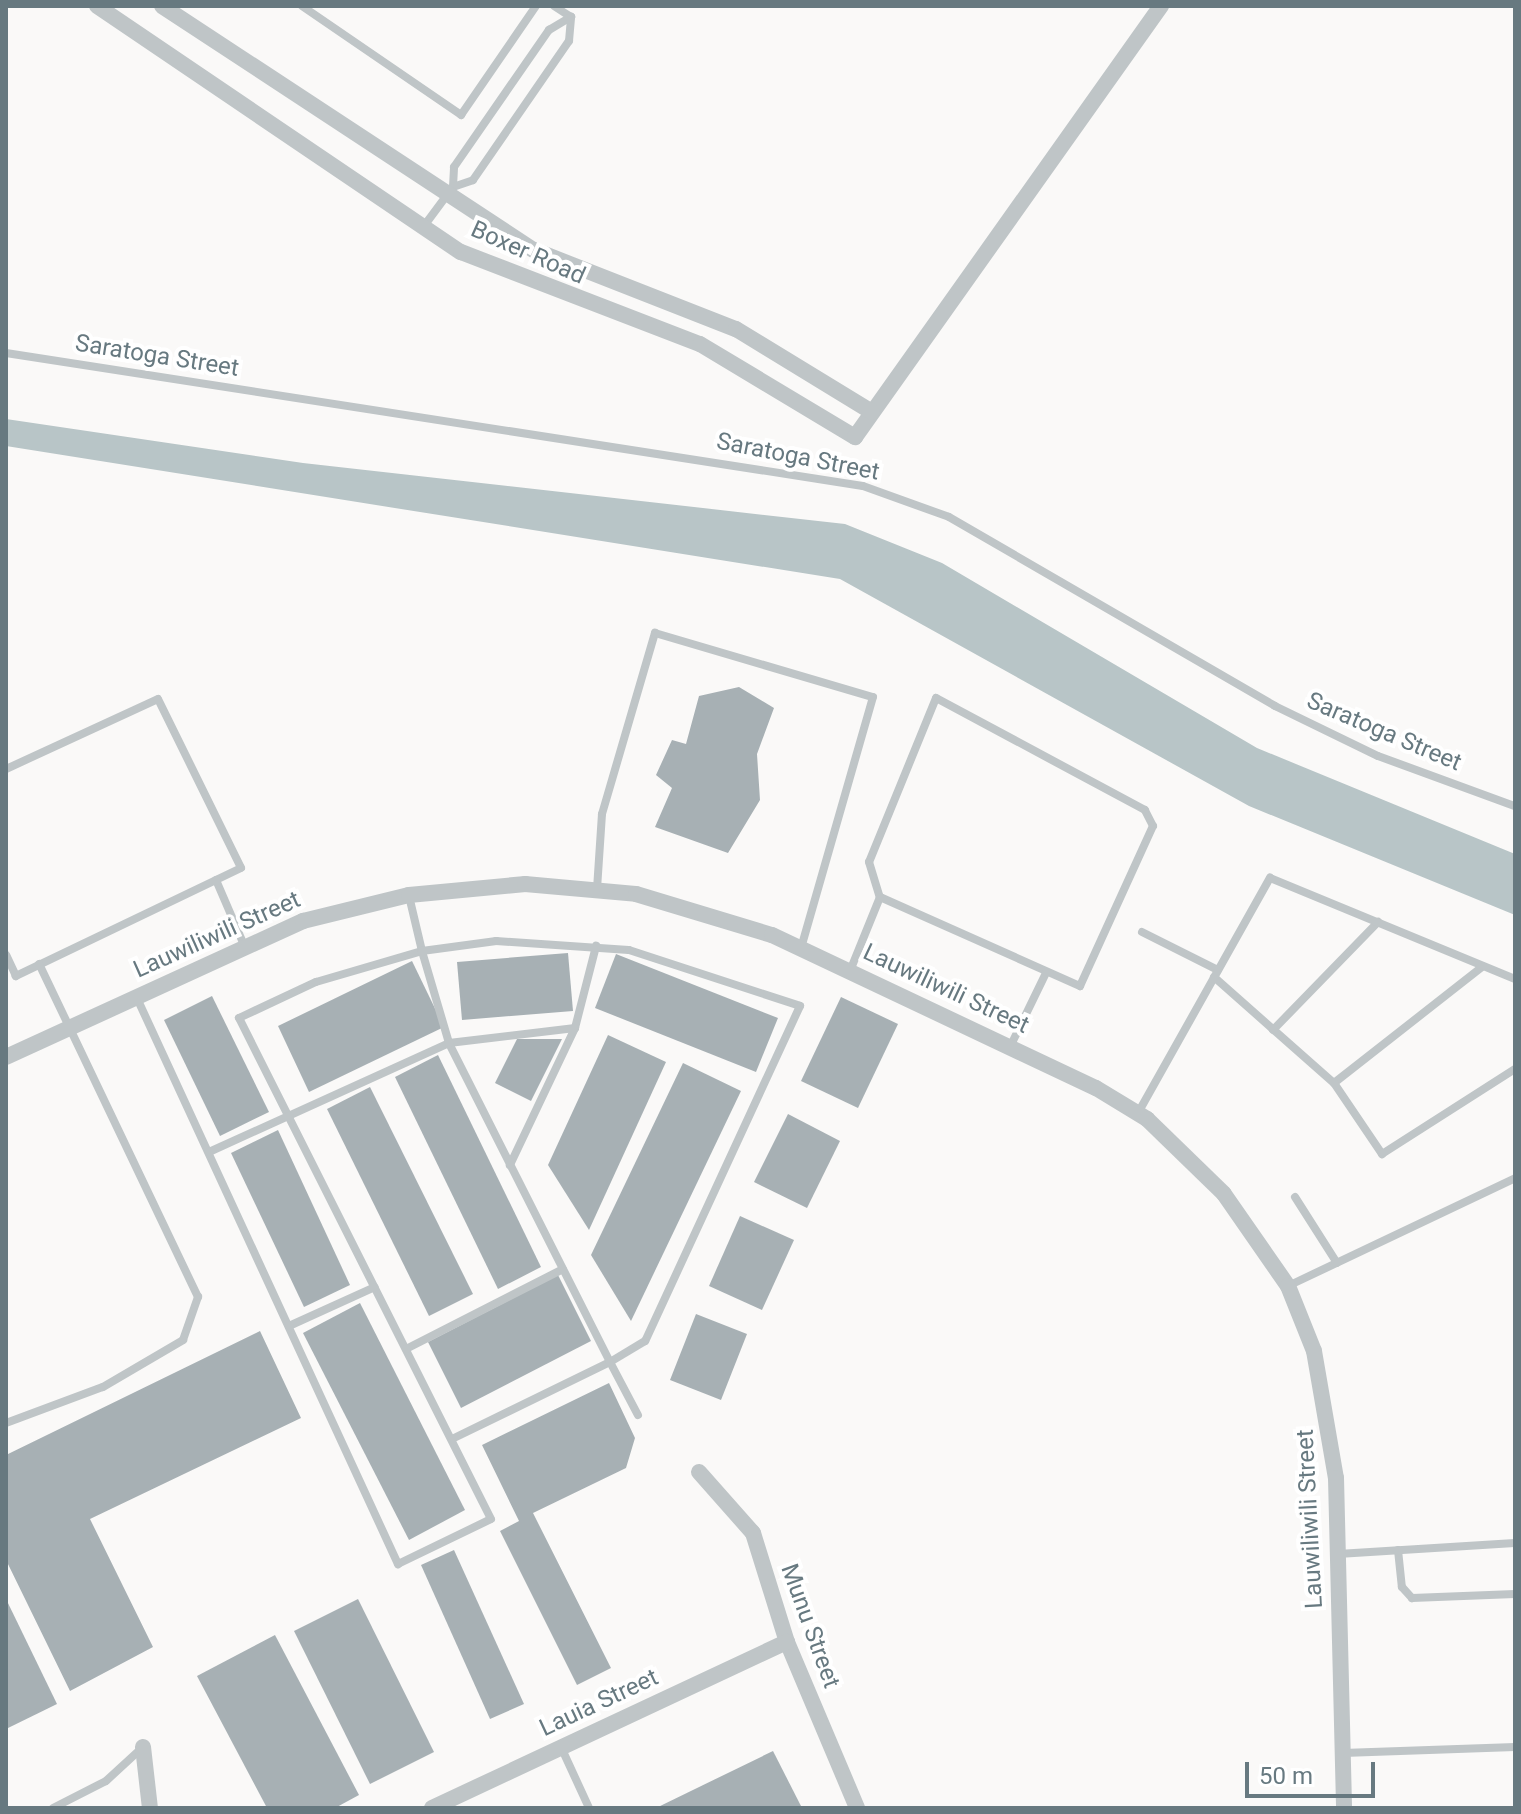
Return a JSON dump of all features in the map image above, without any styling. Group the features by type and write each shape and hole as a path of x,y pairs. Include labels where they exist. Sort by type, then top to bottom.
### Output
{"street":[{"name":"Boxer Road","path":"97,6 461,252 547,289 700,344 855,437 1161,6"},
{"name":"Boxer Road","path":"162,6 534,250 736,329 872,412"},
{"name":"Lauwiliwili Street","path":"6,1057 244,945 303,921 409,895 525,884 597,889 690,909 801,949 1011,1045 1138,1113 1224,1194 1288,1286 1328,1406 1338,1554 1344,1808"},
{"name":"Munu Street","path":"699,1472 753,1533 787,1642 857,1808"},
{"name":"Lauia Street","path":"432,1808 787,1642"},
{"path":"143,1747 150,1808"}],"lane":[{"path":"302,6 461,115 536,6"},
{"path":"554,6 571,17"},
{"path":"424,227 449,192 454,167 549,30 571,17"},
{"path":"449,192 473,180 569,41 571,17"},
{"name":"Saratoga Street","path":"6,353 863,486 949,517 1365,750 1515,806"},
{"path":"597,889 602,814 655,633 873,697 801,949"},
{"path":"850,971 880,897 869,862 936,698 1145,810 1153,826 1080,986 880,897"},
{"path":"6,769 158,699 241,868 16,976 6,955"},
{"path":"1138,1113 1270,878 1515,979"},
{"path":"216,880 244,945"},
{"path":"409,895 449,1043 638,1415"},
{"path":"1273,1030 1378,922"},
{"path":"1142,932 1216,973 1273,1030 1334,1083 1382,1154 1515,1069"},
{"path":"136,996 398,1564 491,1519 239,1018 316,982 422,951 496,941 596,946 710,971 800,1006 645,1341 610,1362 452,1439"},
{"path":"510,1165 575,1028 596,946"},
{"path":"6,1423 103,1387 183,1340 195,1318 198,1297 39,964"},
{"path":"1334,1083 1483,966"},
{"path":"1011,1045 1046,973"},
{"path":"209,1152 449,1043 575,1028"},
{"path":"1288,1286 1515,1178"},
{"path":"1295,1197 1337,1263"},
{"path":"406,1349 563,1269"},
{"path":"289,1326 375,1287"},
{"path":"1338,1554 1515,1543"},
{"path":"1398,1550 1402,1587 1412,1598 1515,1594"},
{"path":"53,1808 106,1781 143,1747"},
{"path":"561,1747 589,1808"},
{"path":"1343,1753 1515,1747"}],"shaded area":[{"path":"6,419 303,463 845,524 942,563 1257,748 1515,854 1515,915 1249,806 840,579 6,446"}],"building":[{"path":"739,687 774,708 757,754 760,800 728,853 655,827 672,788 656,775 672,740 686,744 699,696"},
{"path":"568,953 573,1011 462,1020 457,962"},
{"path":"616,954 778,1018 756,1072 595,1008"},
{"path":"412,961 444,1027 309,1092 278,1026"},
{"path":"212,996 269,1112 220,1136 164,1020"},
{"path":"841,997 898,1024 858,1108 801,1081"},
{"path":"608,1035 666,1062 589,1230 548,1165"},
{"path":"517,1039 562,1039 531,1101 495,1083"},
{"path":"438,1055 541,1267 498,1289 395,1077"},
{"path":"683,1063 741,1091 631,1321 591,1255"},
{"path":"370,1087 473,1294 429,1316 327,1109"},
{"path":"788,1114 840,1141 807,1208 754,1182"},
{"path":"278,1130 350,1285 304,1307 231,1153"},
{"path":"740,1216 794,1240 762,1310 709,1286"},
{"path":"558,1275 591,1341 461,1408 428,1342"},
{"path":"360,1303 465,1510 409,1540 303,1333"},
{"path":"696,1314 747,1334 721,1400 670,1380"},
{"path":"260,1331 301,1418 90,1519 153,1647 70,1691 6,1560 6,1455"},
{"path":"609,1383 635,1438 626,1468 533,1513 611,1668 577,1685 500,1531 519,1521 482,1445"},
{"path":"454,1550 524,1704 490,1719 421,1565"},
{"path":"6,1599 57,1704 6,1729"},
{"path":"358,1599 434,1752 370,1784 294,1631"},
{"path":"275,1635 359,1795 335,1808 267,1808 197,1676"},
{"path":"773,1751 802,1808 656,1808"}]}
